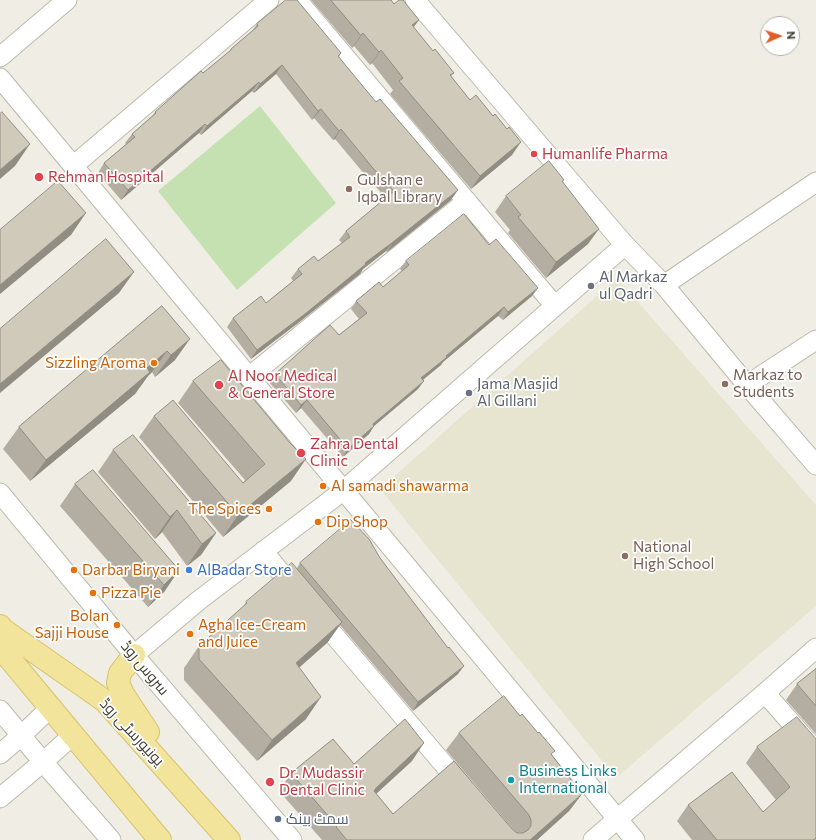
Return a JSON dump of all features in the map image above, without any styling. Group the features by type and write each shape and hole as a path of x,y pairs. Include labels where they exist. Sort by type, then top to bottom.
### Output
{"main road":[{"name":"یونیورسٹی روڈ","path":"0,626 2,629 106,701 229,840"},
{"path":"0,647 160,840"},
{"path":"134,655 120,673 118,683 122,694 194,800"}],"street":[{"path":"0,57 67,0"},
{"path":"73,166 269,0"},
{"path":"297,0 555,306"},
{"path":"415,0 625,245 664,285 816,465"},
{"path":"0,78 635,840"},
{"path":"664,285 816,182"},
{"path":"249,377 466,201"},
{"path":"134,655 198,601 344,490 625,245"},
{"path":"747,385 816,340"},
{"name":"سروس روڈ","path":"0,493 134,655 292,840"},
{"path":"263,551 472,798"},
{"path":"593,840 816,648"},
{"path":"765,693 816,752"},
{"path":"0,754 50,708"},
{"path":"0,710 111,840"},
{"path":"0,798 73,735"}],"shaded area":[{"name":"National High School","path":"617,278 816,505 816,606 616,778 380,489"}],"green space":[{"path":"260,106 336,203 237,290 158,191"}],"building":[{"path":"286,0 297,0 341,53 338,56 376,102 380,99 458,190 365,263 366,264 305,314 257,350 233,318 261,296 266,303 302,274 298,269 314,256 318,261 350,237 346,231 394,191 341,129 339,131 321,109 318,111 282,65 260,84 259,82 207,126 205,124 128,190 104,163 135,137 132,134 156,113 155,112 201,71 203,73 231,50 258,26 257,24"},
{"path":"331,0 391,0 394,4 399,0 403,0 419,20 412,25 433,51 435,49 454,73 450,75 470,100 476,95 493,116 495,114 507,129 509,127 521,142 480,176 399,81 403,78 381,50 379,52 363,33 361,35"},
{"path":"2,112 30,144 0,170 0,114"},
{"path":"549,161 564,180 562,181 599,229 556,262 518,217 521,215 506,196"},
{"path":"58,181 86,213 0,285 0,230"},
{"path":"464,214 489,245 496,239 538,288 508,312 504,307 446,356 447,357 421,378 424,381 373,424 374,426 348,449 307,400 301,405 275,374 330,325 339,335 367,313 356,301 379,282 383,287 409,265 406,261"},
{"path":"106,239 134,272 0,384 0,329"},
{"path":"162,306 190,339 171,355 167,351 147,368 150,372 46,460 19,427"},
{"path":"221,360 290,443 306,459 238,515 154,416 173,400 243,483 265,464 193,381"},
{"path":"133,435 216,533 202,544 177,510 170,517 113,450"},
{"path":"93,470 179,570 164,585 75,484"},
{"path":"351,520 369,539 380,558 448,648 449,647 464,666 418,702 300,563"},
{"path":"292,563 342,622 296,663 321,697 272,740 199,659 199,646 247,603 246,602"},
{"path":"816,669 816,706 797,684"},
{"path":"504,696 520,716 522,714 555,751 551,754 582,794 530,840 347,840 336,827 337,826 291,773 333,739 354,764 405,719 424,743 374,791 393,814 454,761 512,829 517,833 523,833 531,826 529,815 459,733"},
{"path":"797,717 816,739 816,838 814,840 717,840 688,805 732,772 763,812 790,787 757,747"}],"place":[{"name":"Humanlife Pharma","path":"534,154"},
{"name":"Rehman Hospital","path":"39,177"},
{"name":"Gulshan e Iqbal Library","path":"349,189"},
{"name":"Al Markaz ul Qadri","path":"591,286"},
{"name":"Sizzling Aroma","path":"154,363"},
{"name":"Markaz to Students","path":"725,384"},
{"name":"Al Noor Medical & General Store","path":"219,385"},
{"name":"Jama Masjid Al Gillani","path":"469,393"},
{"name":"Zahra Dental Clinic","path":"301,453"},
{"name":"Al samadi shawarma","path":"323,486"},
{"name":"The Spices","path":"269,509"},
{"name":"Dip Shop","path":"318,522"},
{"name":"National High School","path":"625,556"},
{"name":"Darbar Biryani","path":"74,570"},
{"name":"AlBadar Store","path":"189,570"},
{"name":"Pizza Pie","path":"93,593"},
{"name":"Bolan Sajji House","path":"117,625"},
{"name":"Agha Ice-Cream and Juice","path":"190,634"},
{"name":"Business Links International","path":"511,780"},
{"name":"Dr. Mudassir Dental Clinic","path":"270,782"},
{"name":"سمٹ بینک","path":"278,819"}]}
